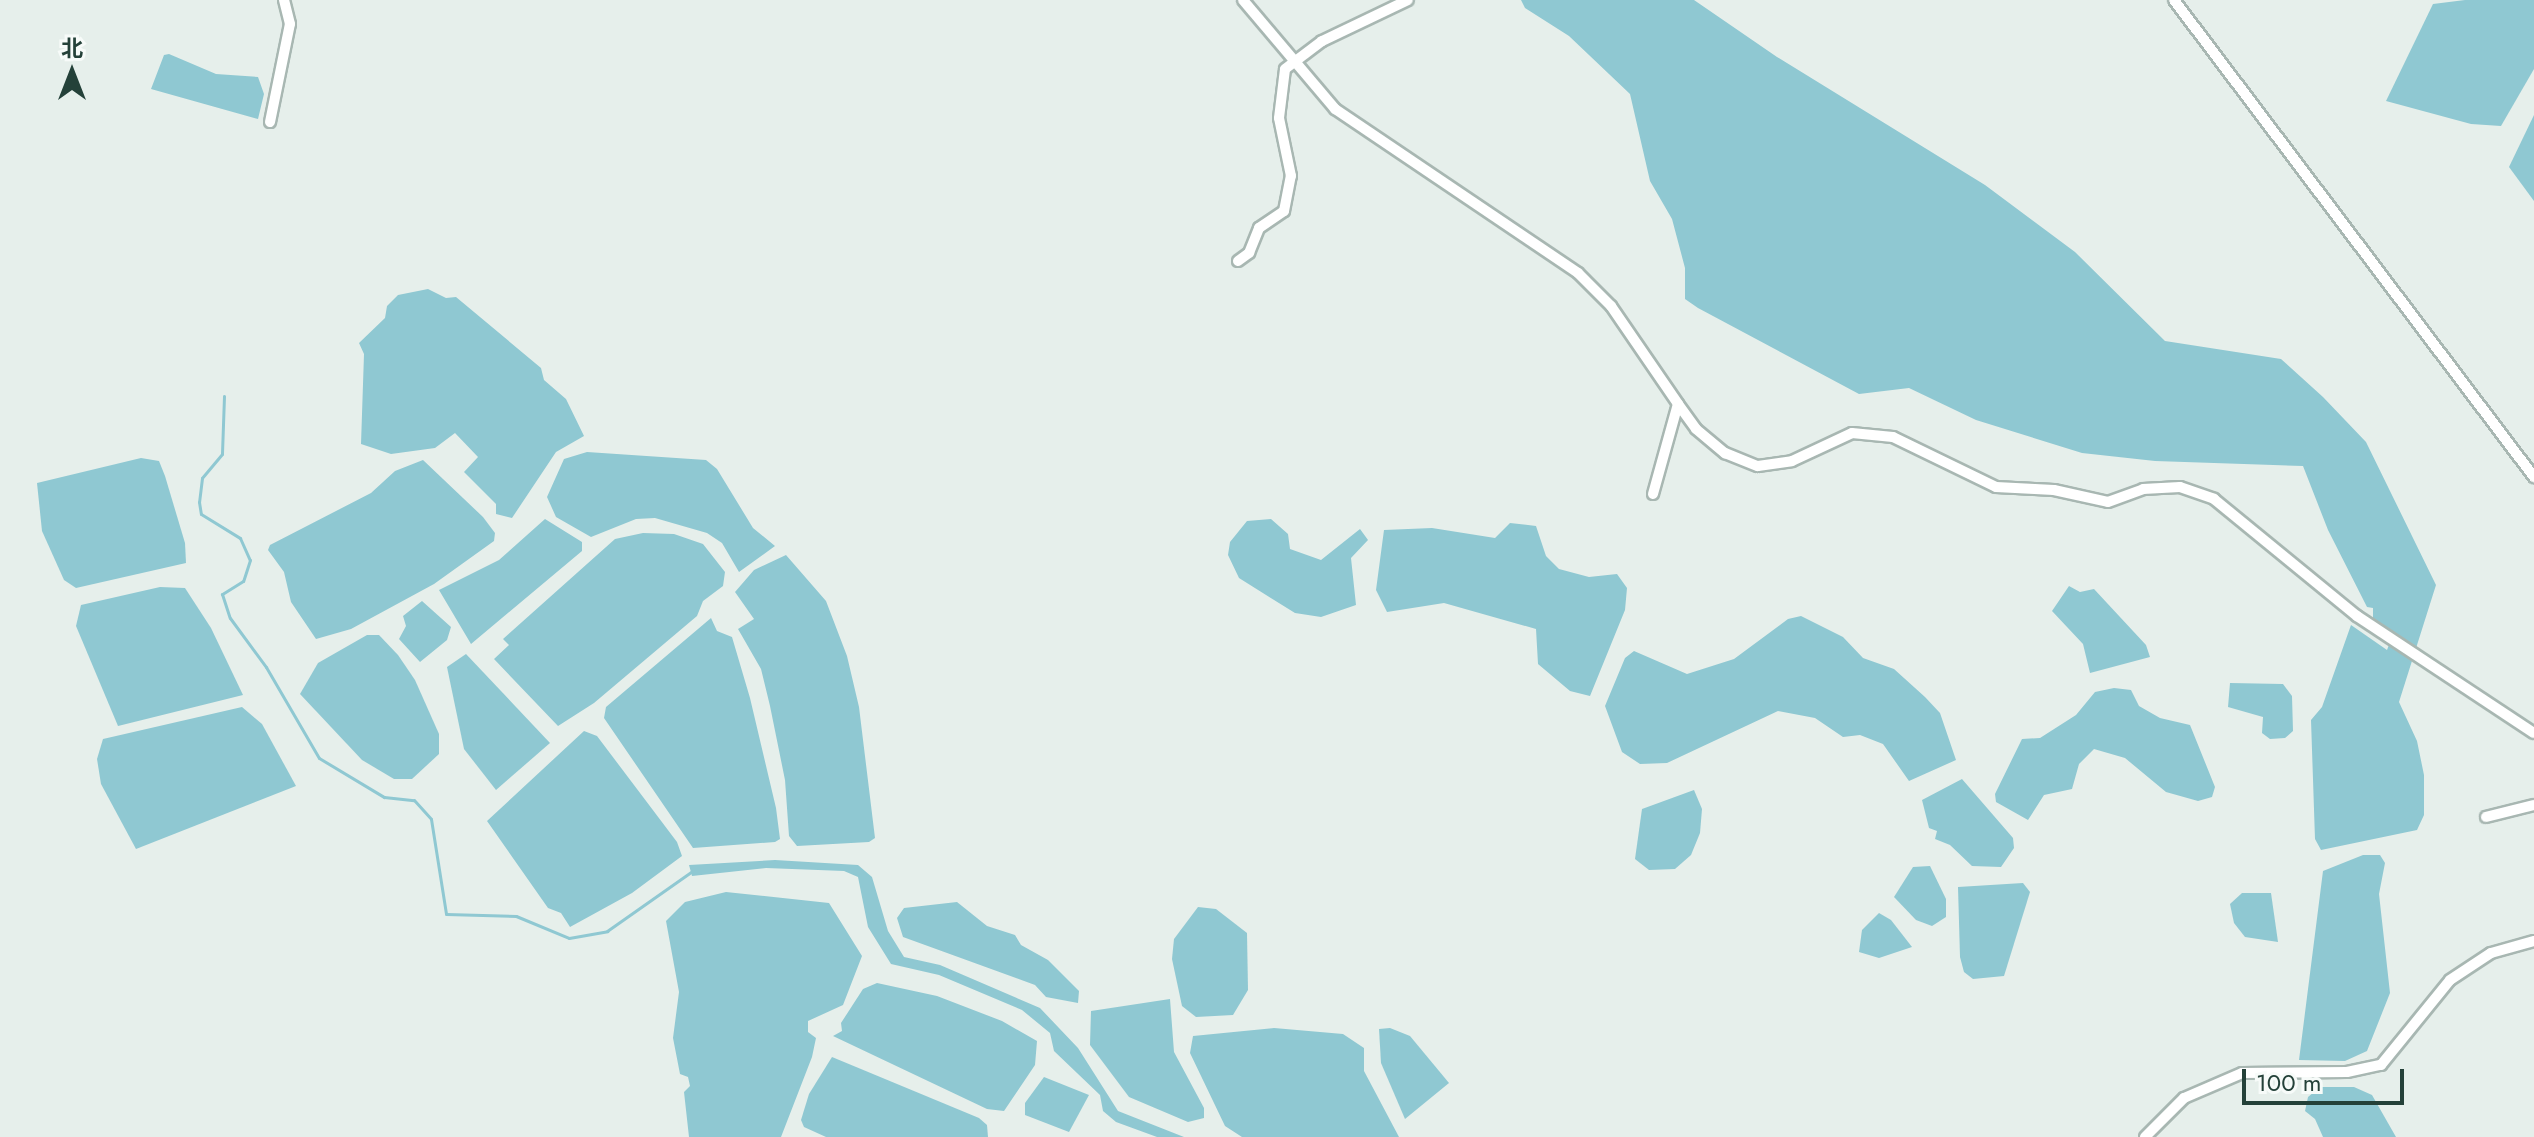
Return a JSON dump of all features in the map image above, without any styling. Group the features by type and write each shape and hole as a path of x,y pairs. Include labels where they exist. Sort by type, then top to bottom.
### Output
{"street":[{"path":"270,122 290,24 284,0"},
{"path":"1243,0 1335,109 1578,273 1611,306 1696,429 1725,453 1758,466 1792,461 1852,433 1893,437 1996,487 2054,490 2108,502 2143,489 2180,487 2214,499 2357,616 2534,733"},
{"path":"1238,261 1249,253 1259,228 1284,211 1291,176 1279,118 1285,69 1293,59 1408,0"},
{"path":"2174,0 2534,477"},
{"path":"1653,494 1678,404"},
{"path":"2486,817 2534,805"},
{"path":"2145,1137 2184,1098 2242,1073 2347,1072 2381,1065 2450,980 2491,953 2534,941"}],"water":[{"path":"1521,0 1694,0 1777,57 1985,185 2075,252 2165,341 2281,359 2323,397 2366,442 2436,585 2399,702 2417,741 2424,775 2424,815 2417,830 2321,850 2315,839 2311,720 2322,707 2351,625 2387,650 2392,637 2373,621 2373,608 2367,607 2328,530 2303,466 2155,461 2082,453 1976,420 1909,388 1859,394 1698,308 1685,299 1685,268 1672,219 1650,181 1630,94 1569,36 1525,8"},
{"path":"2465,0 2534,0 2534,69 2501,126 2471,124 2386,101 2433,4"},
{"path":"169,54 216,74 258,77 264,94 258,119 151,89 164,55"},
{"path":"2534,115 2534,201 2509,167"},
{"path":"428,289 446,298 456,297 541,368 544,380 566,399 584,436 556,452 512,518 496,514 496,504 464,472 478,457 455,433 435,448 391,454 361,444 364,354 359,343 385,318 387,306 398,295"},
{"path":"587,452 706,460 717,469 753,528 775,546 739,572 722,543 707,533 655,518 636,519 591,537 556,517 547,497 564,459"},
{"path":"141,458 159,461 185,543 186,563 76,588 64,580 42,531 37,483"},
{"path":"423,460 483,517 495,533 494,541 434,584 351,629 316,639 291,602 284,572 268,550 270,545 371,493 395,471"},
{"path":"545,519 582,542 582,551 471,644 439,590 499,560"},
{"path":"1271,519 1288,534 1290,549 1321,560 1360,529 1368,540 1351,558 1356,605 1321,617 1295,613 1239,578 1228,555 1230,542 1247,521"},
{"path":"1510,523 1536,526 1546,556 1559,569 1589,577 1617,574 1627,588 1625,610 1590,696 1570,691 1538,664 1536,629 1444,603 1387,612 1376,590 1384,530 1432,528 1495,538"},
{"path":"643,533 674,534 703,544 725,572 723,586 703,601 697,616 594,703 558,726 494,659 509,645 503,639 615,539"},
{"path":"786,555 826,601 847,656 859,707 875,838 869,842 797,846 789,836 785,780 761,669 738,629 754,619 735,592 754,570"},
{"path":"2069,586 2080,592 2094,589 2146,645 2150,657 2090,673 2083,644 2052,611"},
{"path":"160,587 185,588 211,628 243,695 118,726 76,626 81,605"},
{"path":"422,601 451,627 447,640 420,662 399,639 406,626 403,616"},
{"path":"1801,616 1843,637 1863,658 1894,669 1925,697 1940,713 1956,760 1909,781 1883,744 1860,735 1843,737 1815,718 1778,711 1667,763 1640,764 1622,752 1605,706 1625,658 1634,651 1687,674 1734,659 1788,619"},
{"path":"711,618 717,631 732,637 750,698 776,808 780,839 775,842 693,848 604,718 606,707"},
{"path":"367,635 379,635 398,655 415,680 439,734 439,754 412,779 394,779 362,760 300,694 318,663"},
{"path":"466,654 550,743 496,790 464,749 447,667"},
{"path":"2230,683 2283,684 2292,696 2293,731 2285,738 2270,739 2262,733 2263,717 2228,707"},
{"path":"2114,688 2131,690 2139,706 2160,718 2190,725 2215,787 2212,797 2198,801 2166,792 2125,758 2094,749 2079,764 2072,789 2044,795 2028,820 1996,802 1995,794 2022,739 2040,738 2076,715 2095,692"},
{"path":"242,707 262,724 296,786 136,849 101,784 97,759 103,739"},
{"path":"584,731 597,736 677,842 682,856 632,893 570,927 561,913 548,908 487,821"},
{"path":"1962,779 2013,838 2014,848 2001,867 1972,866 1950,845 1935,839 1937,831 1929,828 1922,800"},
{"path":"1694,790 1702,809 1700,833 1691,855 1675,869 1649,870 1635,859 1642,809"},
{"path":"2363,855 2380,855 2385,863 2379,894 2390,993 2367,1051 2345,1061 2299,1060 2323,871"},
{"path":"775,860 858,865 872,877 888,931 904,957 940,965 1040,1008 1078,1048 1118,1111 1184,1137 1157,1137 1116,1122 1103,1111 1100,1095 1054,1051 1050,1033 1022,1010 939,975 891,964 868,927 858,877 844,871 766,868 692,876 689,865"},
{"path":"1930,866 1946,899 1946,917 1932,926 1916,920 1894,897 1913,867"},
{"path":"2023,883 2030,892 2004,976 1973,979 1964,972 1960,957 1958,887"},
{"path":"726,892 829,903 862,956 843,1005 808,1021 808,1032 816,1038 812,1057 781,1137 689,1137 684,1092 690,1086 688,1077 680,1074 673,1038 679,992 666,921 685,902"},
{"path":"2242,893 2271,893 2278,942 2245,937 2234,923 2230,904"},
{"path":"957,902 987,926 1015,935 1021,945 1048,960 1079,991 1078,1003 1046,997 1035,985 903,937 897,918 904,908"},
{"path":"1198,907 1216,909 1247,933 1248,990 1233,1015 1196,1017 1182,1006 1172,959 1174,939"},
{"path":"1879,913 1891,920 1912,947 1879,958 1859,952 1862,930"},
{"path":"877,983 937,996 1002,1021 1037,1041 1035,1065 1004,1111 987,1109 833,1036 842,1031 841,1023 863,989"},
{"path":"1170,999 1174,1052 1204,1108 1204,1118 1188,1122 1129,1097 1090,1045 1091,1011"},
{"path":"1274,1028 1343,1034 1364,1048 1364,1071 1399,1137 1242,1137 1225,1126 1190,1053 1193,1036"},
{"path":"1390,1028 1410,1036 1449,1083 1405,1119 1381,1063 1379,1029"},
{"path":"832,1057 979,1118 987,1125 988,1137 826,1137 804,1127 801,1120 809,1094"},
{"path":"1044,1077 1089,1095 1069,1132 1025,1115 1025,1103"},
{"path":"2320,1087 2354,1087 2372,1095 2396,1137 2323,1137 2315,1119 2305,1111 2308,1097"}],"waterway":[{"path":"224,396 222,454 202,478 199,502 201,514 240,538 250,560 243,581 222,594 230,618 266,667 319,758 384,797 414,800 431,819 446,914 516,916 569,938 607,931 691,872"}]}
